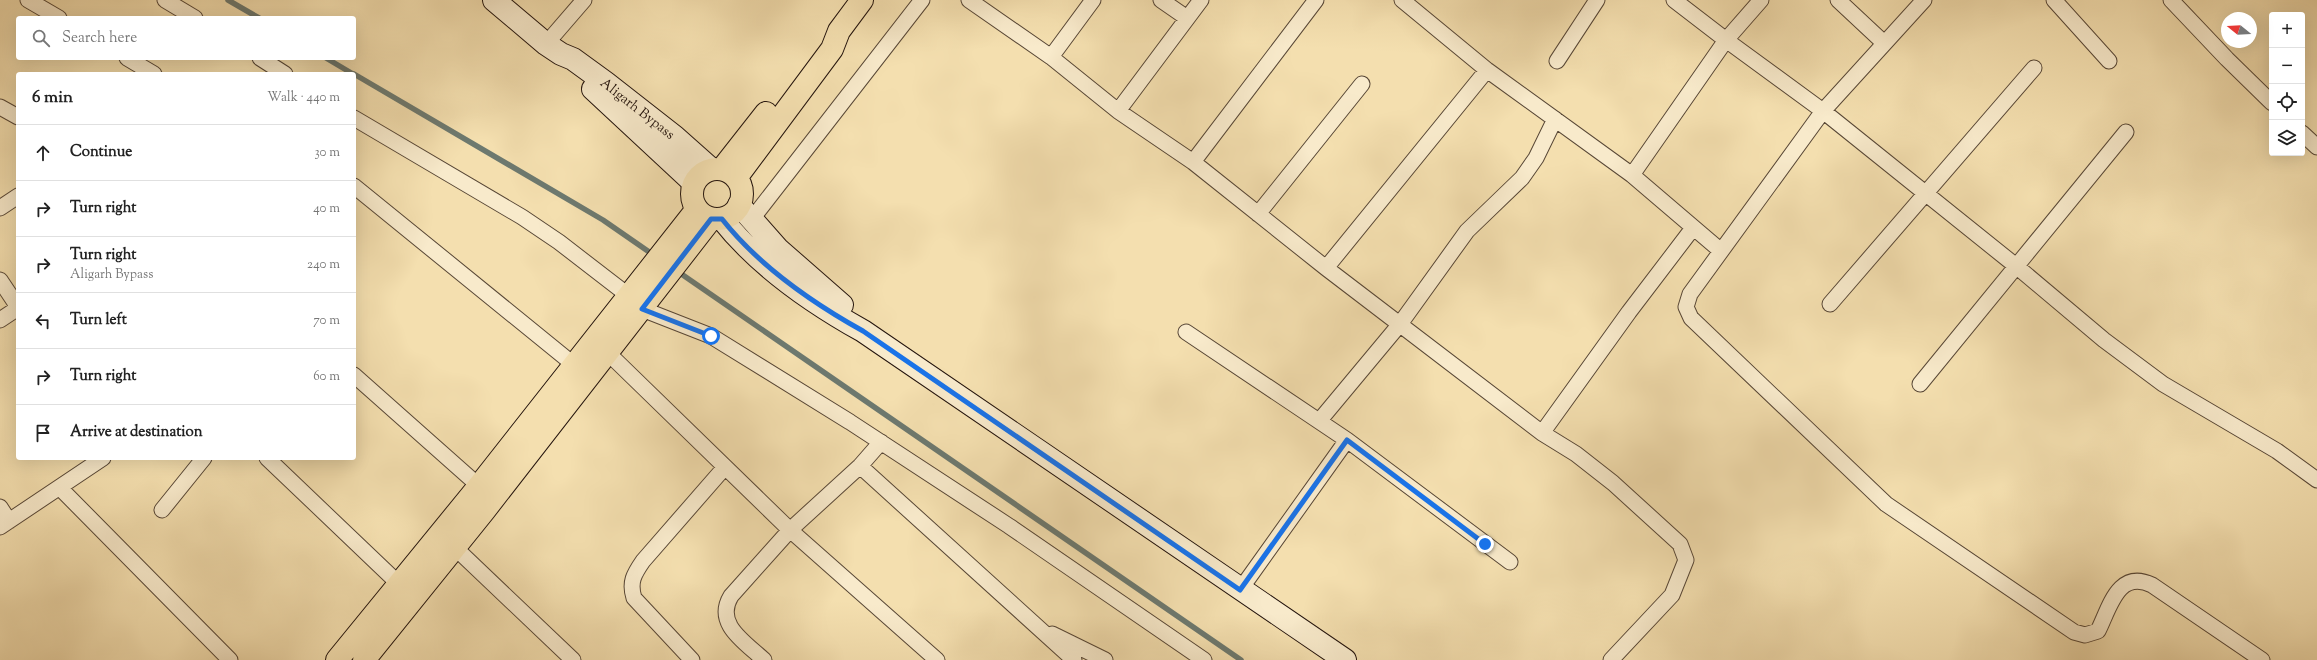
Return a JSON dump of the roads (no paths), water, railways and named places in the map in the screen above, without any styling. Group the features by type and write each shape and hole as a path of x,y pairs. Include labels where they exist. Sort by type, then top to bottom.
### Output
{"main road":[{"name":"Aligarh Bypass","path":"494,0 553,49 574,72 694,183"},
{"path":"862,0 839,31 832,49 723,172 701,174 694,183 691,194 703,221 736,236 762,262 832,314 863,331 1240,590 1345,660"},
{"name":"Aligarh Bypass","path":"553,49 573,59 723,172"},
{"path":"723,172 742,194 746,212 778,249 840,302 863,331"},
{"path":"337,660 399,584 448,541 479,486 573,364 642,294 703,221 746,212"},
{"path":"364,660 448,541 608,353 642,294"}],"street":[{"path":"28,0 55,16"},
{"path":"165,0 192,16"},
{"path":"553,49 584,0"},
{"path":"746,212 922,0"},
{"path":"969,0 1051,57 1118,111 1193,162 1326,268 1542,433 1576,454 1613,483 1680,544 1686,560 1672,594 1611,660"},
{"path":"1051,57 1093,0"},
{"path":"1161,0 1187,18"},
{"path":"1118,111 1201,0"},
{"path":"1193,162 1316,0"},
{"path":"1402,0 1487,70 1632,174 1720,251"},
{"path":"1557,61 1597,0"},
{"path":"1674,0 1726,40 1824,111 2016,266 2104,340 2163,384 2277,451 2317,480"},
{"path":"1632,174 1726,40 1761,0"},
{"path":"1838,0 1884,43"},
{"path":"1924,0 1824,111 1720,251 1690,294 1686,307 1691,318 1886,504 2074,632 2085,635 2098,631 2120,589 2127,582 2135,579 2152,585 2262,660"},
{"path":"2054,0 2109,61"},
{"path":"2171,0 2227,60 2269,100"},
{"path":"130,60 151,72"},
{"path":"263,60 282,72"},
{"path":"1830,304 1927,194 2034,68"},
{"path":"1326,268 1487,70"},
{"path":"1258,214 1362,84"},
{"path":"0,107 16,116"},
{"path":"356,119 529,221 559,242 881,442 1009,526 1204,660"},
{"path":"1320,420 1400,324 1467,231 1522,178 1536,158 1555,119"},
{"path":"1920,384 2126,132"},
{"path":"2305,135 2317,147"},
{"path":"356,188 573,364"},
{"path":"0,208 16,197"},
{"path":"1542,433 1629,312 1693,228"},
{"path":"0,280 16,304"},
{"path":"0,320 16,308"},
{"path":"1186,332 1320,420 1510,562"},
{"path":"608,353 790,530 937,660"},
{"path":"356,377 479,486"},
{"path":"1240,590 1347,440"},
{"path":"764,660 730,627 726,618 725,606 790,530 860,466 881,442"},
{"path":"0,507 5,524 100,460"},
{"path":"162,510 202,460"},
{"path":"269,460 399,584"},
{"path":"860,466 1074,660"},
{"path":"692,660 634,598 631,588 633,577 643,561 725,467"},
{"path":"60,488 230,660"},
{"path":"448,541 573,660"},
{"path":"1040,629 1105,660"}],"waterway":[{"path":"228,0 256,16"},
{"path":"329,60 350,72"},
{"path":"356,75 603,220 655,256"},
{"path":"677,271 1241,660"}]}
